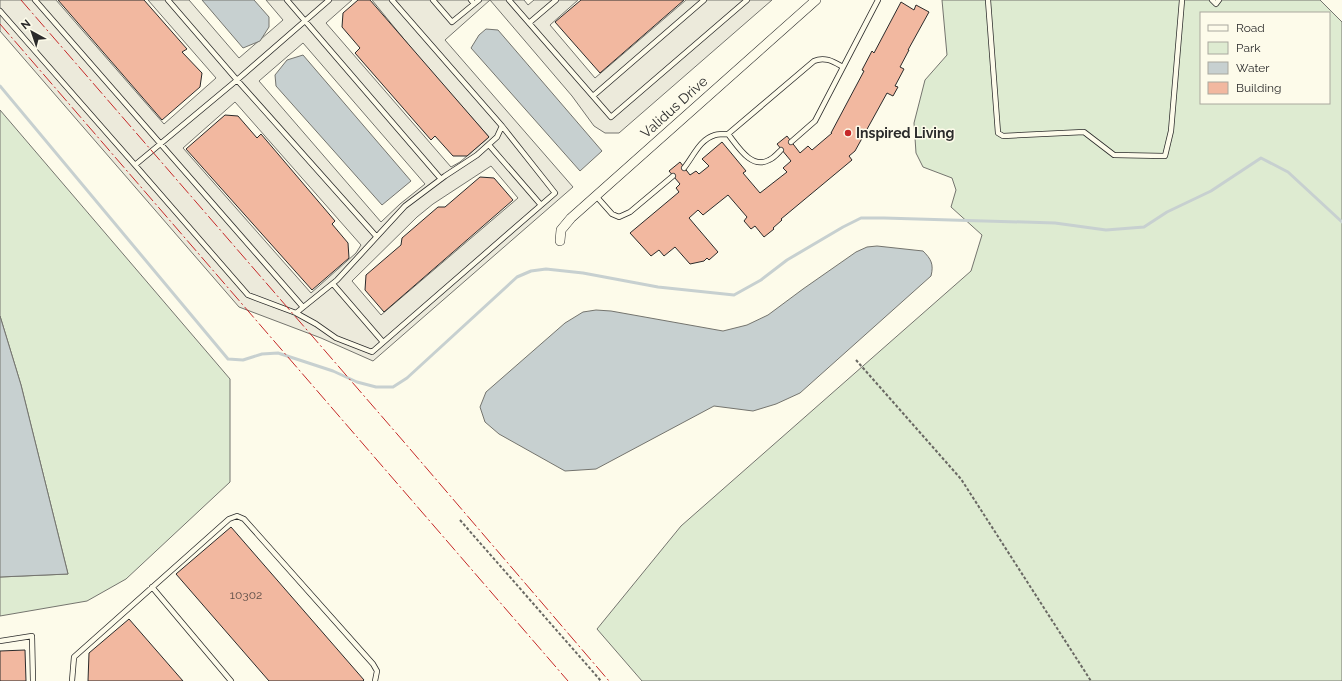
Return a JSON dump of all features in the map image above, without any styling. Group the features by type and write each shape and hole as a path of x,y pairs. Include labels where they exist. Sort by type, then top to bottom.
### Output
{"street":[{"name":"Validus Drive","path":"560,241 561,230 571,218 816,0"}],"lane":[{"path":"35,0 303,307"},
{"path":"168,0 236,80 376,236"},
{"path":"287,0 441,179"},
{"path":"135,165 329,0"},
{"path":"0,11 248,295 296,313 316,324 336,338 372,352 555,193 502,126 392,0"},
{"path":"433,0 452,22 472,2 479,0"},
{"path":"509,0 611,117 747,0"},
{"path":"529,23 556,0"},
{"path":"593,96 704,0"},
{"path":"791,142 815,121 878,0"},
{"path":"988,0 998,133 1003,136 1084,132 1114,155 1165,156 1171,131 1182,0"},
{"path":"1212,0 1216,4 1219,0"},
{"path":"684,168 704,142 714,135 728,134 814,61 819,59 828,59 843,67"},
{"path":"296,313 333,284 405,206 441,179 478,155 497,137 502,126"},
{"path":"728,134 754,162 769,161 781,150"},
{"path":"489,145 541,205"},
{"path":"596,196 612,214 619,217 630,212 674,176"},
{"path":"333,284 384,342"},
{"path":"72,681 74,657 229,519 237,516 244,519 373,664 377,671 375,681"},
{"path":"152,587 231,681"},
{"path":"0,641 32,636 33,681"}],"path":[{"path":"856,360 961,479 1091,681"},
{"path":"460,520 601,681"}],"green space":[{"path":"942,0 1320,0 1342,22 1342,681 642,681 597,629 681,526 971,271 982,235 951,207 956,190 952,178 923,167 916,153 914,123 925,80 947,55"},
{"path":"0,110 230,379 230,482 126,579 87,601 0,616 0,577 68,574 21,385 0,316"}],"shaded area":[{"path":"0,0 56,0 164,124 216,78 148,0 189,0 239,58 283,20 266,0 352,0 326,23 451,167 460,162 489,137 421,60 372,0 490,0 445,40 573,187 373,361 321,338 239,307 0,31","holes":["303,43 425,184 400,204 381,222 259,81","235,102 361,245 356,253 311,293 183,148","491,166 518,198 381,315 352,281 417,217 433,204"]},
{"path":"490,0 524,0 528,5 534,0 578,0 550,25 595,78 686,0 772,0 619,133 605,133 594,126 572,96"}],"water":[{"path":"202,0 254,0 269,17 269,27 260,41 243,48"},
{"path":"486,29 498,30 602,151 580,171 471,48 479,35"},
{"path":"303,55 411,181 382,205 276,86 275,75 287,60"},
{"path":"877,246 923,251 931,262 931,276 800,393 776,404 753,411 714,406 596,469 565,471 499,434 485,422 480,407 486,392 565,323 583,312 596,310 611,311 723,331 747,325 768,315 856,252 867,247"},
{"path":"0,316 21,385 68,574 0,577"}],"building":[{"path":"58,0 144,0 187,49 182,52 202,73 200,87 162,120"},
{"path":"358,0 370,0 489,137 467,156 453,156 435,136 431,140 355,53 360,48 342,27 343,13"},
{"path":"581,0 684,0 600,73 555,22"},
{"name":"Inspired Living","path":"901,2 914,10 916,5 929,12 900,67 904,69 895,86 898,87 893,96 887,93 855,151 849,156 852,160 781,219 782,220 773,228 774,229 764,237 755,226 751,229 744,221 747,217 728,195 703,215 698,210 689,218 718,252 709,260 707,258 704,261 690,264 675,247 664,256 659,250 651,256 630,233 679,192 676,188 680,184 669,171 680,162 690,175 696,171 699,174 709,166 702,159 722,142 746,171 743,173 760,193 787,172 783,168 791,161 777,144 787,136 800,153 808,146 812,150 832,133 864,71 862,70 872,51 874,53"},
{"path":"225,115 238,116 257,138 261,134 335,221 332,224 348,243 349,258 312,290 186,149"},
{"path":"480,177 494,178 513,200 384,312 365,290 366,275 401,245 402,238 438,207 445,207"},
{"path":"231,527 364,680 363,681 269,681 176,574"},
{"path":"129,619 183,681 88,681 89,653"},
{"path":"25,650 26,681 0,681 0,651"}],"waterway":[{"path":"0,86 228,359 243,360 262,354 278,353 333,371 357,382 376,387 393,387 407,378 517,277 531,271 546,269 583,273 658,287 734,295 761,280 787,260 861,218 1055,223 1106,230 1144,227 1167,212 1211,191 1261,158 1288,172 1342,222"}],"power":[{"path":"21,0 609,681"},
{"path":"0,24 568,681"}],"place":[{"name":"Inspired Living","path":"848,133"}]}
